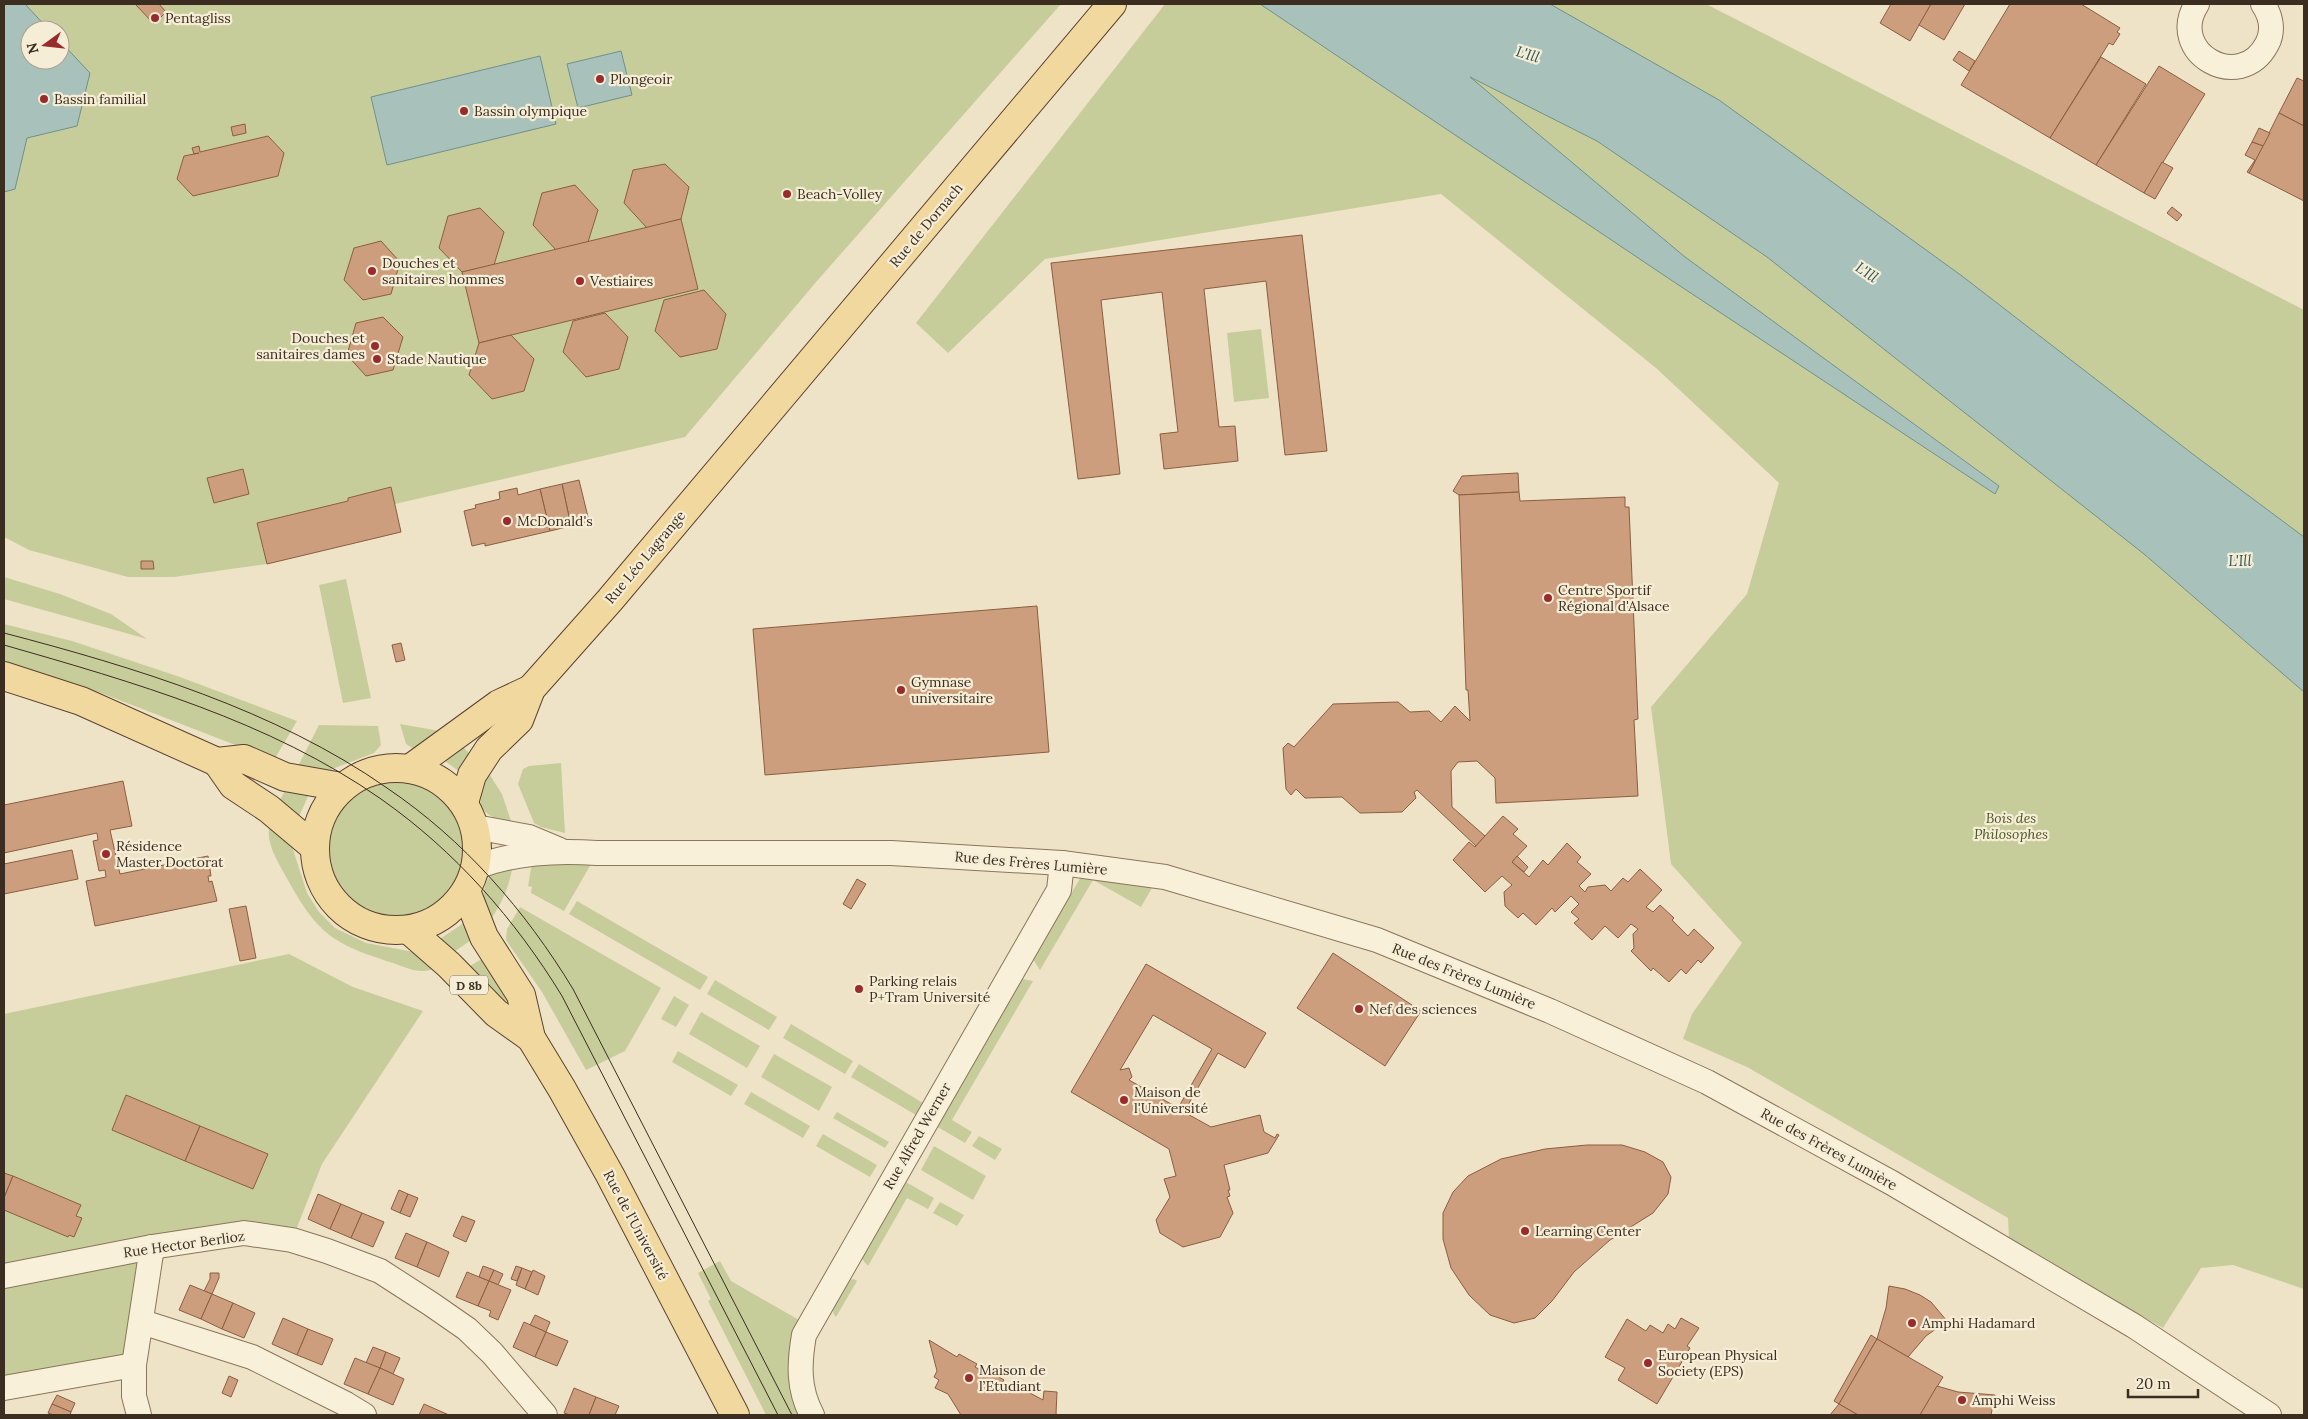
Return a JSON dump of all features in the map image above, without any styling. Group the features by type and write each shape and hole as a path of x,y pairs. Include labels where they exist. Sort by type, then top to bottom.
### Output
{"main road":[{"name":"Rue de Dornach","path":"739,446 1112,4"},
{"name":"Rue Léo Lagrange","path":"531,689 610,600 739,446"},
{"path":"4,676 81,701 217,762 244,759 286,777 342,788"},
{"path":"411,768 499,704 531,689"},
{"path":"464,803 472,774 489,749 519,720 531,689"},
{"path":"217,762 233,785 269,809 313,846"},
{"path":"397,766 411,768 441,780 464,803 475,827 478,840 476,866 466,891 456,905 442,917 426,925 409,930 384,930 360,922 339,907 324,886 313,846 318,825 325,810 342,788 366,774 381,768 397,766"},
{"name":"Rue de l'Université","path":"466,891 484,937 521,995 531,1038 610,1174 735,1415"},
{"name":"Rue de l'Université","path":"409,930 449,964 496,1013 531,1038"}],"street":[{"path":"2191,6 2191,36 2196,48 2205,58 2216,65 2229,68 2242,66 2254,60 2263,51 2270,39 2271,25 2268,12 2263,4"},
{"name":"Rue des Frères Lumière","path":"475,827 529,837 562,850"},
{"name":"Rue des Frères Lumière","path":"476,866 503,857 562,850 597,853 891,853 1062,863 1165,877 1377,940 1550,1011 1674,1066 1892,1183 2134,1326 2269,1415"},
{"name":"Rue Alfred Werner","path":"812,1415 800,1383 800,1359 804,1336 1059,890 1062,863"},
{"name":"Rue Hector Berlioz","path":"4,1276 152,1247 244,1233 292,1240 380,1271 466,1329 492,1352 546,1415"},
{"path":"138,1415 134,1396 134,1365 152,1247"},
{"path":"142,1322 252,1357 364,1415"},
{"path":"4,1388 134,1365"}],"green space":[{"name":"Stade Nautique","path":"4,4 1061,4 817,281 685,437 395,504 401,532 267,564 174,577 128,577 29,550 4,537"},
{"name":"Bois des Philosophes","path":"1165,4 1260,4 1671,280 1995,494 1998,485 1685,257 1468,76 1597,141 1767,257 2144,554 2304,692 2304,1289 2233,1265 2201,1268 2163,1328 2009,1242 2008,1218 1747,1067 1683,1039 1692,1014 1742,943 1671,864 1651,707 1747,594 1779,483 1656,368 1441,194 1045,259 948,353 916,323"},
{"path":"1550,4 1706,4 2304,310 2304,537 2194,455 1962,276 1719,100"},
{"path":"1261,329 1269,398 1234,402 1227,333"},
{"path":"4,577 60,594 111,614 147,639 4,599"},
{"path":"346,579 371,698 343,703 319,585"},
{"path":"4,624 72,641 180,677 297,721 274,760 101,693 4,664"},
{"path":"400,724 446,732 414,749 406,744"},
{"path":"319,725 378,726 381,745 374,753 327,771 296,770"},
{"path":"460,744 471,755 460,772 442,759"},
{"path":"561,763 565,833 541,827 534,823 518,784 523,769 529,766"},
{"path":"486,769 502,794 512,824 491,816 481,806 481,791"},
{"path":"396,777 423,783 436,789 447,798 456,809 462,822 468,849 462,876 456,889 447,900 436,909 423,915 396,921 369,915 356,909 345,900 336,889 330,876 324,849 330,822 336,809 345,798 356,789 369,783"},
{"path":"286,788 309,794 298,819 277,806"},
{"path":"269,826 291,843 307,893 319,912 335,928 366,943 414,952 436,967 426,971 409,969 354,949 327,933 296,895 275,857 269,839"},
{"path":"532,863 591,864 564,911 531,893 532,887 528,886"},
{"path":"513,865 504,896 487,925 483,895 487,880 499,868"},
{"path":"1082,875 1156,881 1141,907 1093,880 1040,970 1034,961 1035,955"},
{"path":"577,901 708,977 700,990 569,914"},
{"path":"520,907 661,988 625,1051 586,1070 542,992 506,940 507,929"},
{"path":"465,922 474,938 451,954 437,941"},
{"path":"289,954 353,987 423,1011 322,1164 292,1240 152,1247 134,1365 4,1388 4,1014"},
{"path":"487,956 514,1001 509,1004 468,967"},
{"path":"1023,979 1033,981 952,1120 972,1132 965,1143 936,1126 1018,983"},
{"path":"715,980 777,1017 769,1030 707,994"},
{"path":"674,996 689,1005 676,1027 661,1019"},
{"path":"701,1012 760,1046 747,1068 689,1034"},
{"path":"791,1024 853,1061 845,1074 783,1038"},
{"path":"678,1051 738,1085 731,1096 672,1062"},
{"path":"774,1054 832,1087 819,1111 761,1077"},
{"path":"859,1064 923,1103 916,1115 851,1077"},
{"path":"751,1092 810,1126 803,1138 744,1104"},
{"path":"837,1112 889,1142 885,1148 833,1118"},
{"path":"823,1134 877,1165 870,1177 816,1146"},
{"path":"979,1136 1002,1149 995,1160 972,1146"},
{"path":"934,1146 986,1176 973,1200 921,1170"},
{"path":"904,1181 934,1198 928,1209 907,1198 868,1266 861,1258"},
{"path":"940,1202 964,1215 957,1226 933,1213"},
{"path":"720,1261 731,1281 799,1320 791,1343 788,1368 791,1392 799,1415 766,1415 708,1301 711,1299 698,1273"},
{"path":"854,1279 857,1281 836,1317 833,1313 834,1303 849,1280"}],"water":[{"name":"Bassin familial","path":"4,4 25,4 40,20 20,20 20,70 70,70 70,52 90,73 77,126 27,138 15,189 4,192"},
{"name":"L'Ill","path":"1260,4 1550,4 1719,100 1962,276 2194,455 2304,537 2304,692 2144,554 1767,257 1597,141 1470,77 1685,257 1999,486 1995,494 1671,280"},
{"name":"Plongeoir","path":"621,51 632,95 578,108 567,64"},
{"name":"Bassin olympique","path":"540,56 556,124 387,165 371,97"}],"building":[{"name":"Pentagliss","path":"135,4 159,4 166,12 154,24"},
{"path":"1891,4 1931,4 1910,41 1880,23"},
{"path":"1931,4 1965,4 1944,40 1919,25"},
{"path":"2010,4 2081,4 2120,28 2117,32 2120,34 2113,45 2109,43 2050,138 1961,85"},
{"path":"1959,51 1975,61 1969,71 1953,60"},
{"path":"2101,57 2146,84 2096,165 2050,138"},
{"path":"2159,66 2205,94 2144,193 2096,165"},
{"path":"2297,78 2304,81 2304,126 2279,113"},
{"path":"2279,113 2304,126 2304,201 2249,173"},
{"path":"245,124 246,133 233,136 231,127"},
{"path":"2259,128 2270,133 2263,146 2252,142"},
{"path":"268,136 284,153 278,176 193,196 177,179 184,156 194,154 192,148 199,146 200,152"},
{"path":"2252,142 2263,146 2249,173 2247,172 2255,160 2245,155"},
{"path":"2162,162 2173,168 2155,199 2144,193"},
{"path":"665,164 689,187 681,219 647,228 624,203 633,170"},
{"name":"Vestiaires","path":"575,185 598,210 588,242 556,250 533,225 542,193"},
{"path":"2172,207 2182,215 2177,221 2167,213"},
{"path":"480,208 504,232 494,265 462,272 439,248 448,216"},
{"name":"Vestiaires","path":"681,219 698,289 479,343 462,272"},
{"path":"1302,235 1327,451 1285,455 1266,281 1204,289 1219,427 1235,426 1238,461 1164,469 1160,434 1178,432 1162,292 1101,300 1120,474 1078,479 1051,263"},
{"name":"Douches et sanitaires hommes","path":"381,241 400,262 391,294 363,300 344,280 354,248"},
{"name":"Vestiaires","path":"704,290 726,314 717,349 680,357 655,331 664,300"},
{"name":"Vestiaires","path":"605,313 628,337 619,369 586,377 563,352 573,321"},
{"name":"Douches et sanitaires dames","path":"383,317 403,337 393,370 366,376 347,355 356,323"},
{"path":"511,335 534,359 524,391 492,399 469,375 479,343"},
{"path":"243,469 249,494 214,503 207,478"},
{"path":"1518,473 1519,492 1459,495 1453,491 1462,476"},
{"path":"579,480 589,521 571,526 562,484"},
{"path":"562,484 571,526 550,531 540,489"},
{"path":"391,487 401,532 267,564 257,523 348,501 348,498"},
{"name":"McDonald's","path":"517,488 518,495 540,489 550,531 485,546 485,543 472,546 464,511 476,508 475,505 500,499 499,492"},
{"name":"Centre Sportif Régional d'Alsace","path":"1519,492 1520,501 1625,497 1625,507 1629,507 1638,719 1634,720 1638,796 1496,803 1495,778 1477,761 1458,762 1451,771 1452,807 1485,836 1476,846 1417,790 1414,792 1416,798 1402,812 1360,813 1342,797 1305,798 1296,789 1291,795 1286,789 1283,748 1288,743 1294,747 1333,704 1398,702 1410,712 1429,711 1441,722 1455,706 1470,721 1468,690 1466,690 1459,495"},
{"path":"141,561 153,561 154,569 141,569"},
{"name":"Gymnase universitaire","path":"1037,606 1049,752 765,775 753,629"},
{"path":"401,643 405,660 396,662 392,645"},
{"name":"Résidence Master Doctorat","path":"123,781 132,826 110,830 120,874 208,856 211,876 208,876 209,882 212,881 217,901 95,926 86,881 106,877 105,870 99,871 93,841 98,840 97,833 4,853 4,805"},
{"path":"1503,816 1518,829 1513,834 1527,846 1512,862 1529,877 1543,860 1548,865 1567,843 1581,857 1577,862 1591,874 1579,886 1585,892 1588,887 1605,885 1611,891 1623,878 1628,882 1640,869 1662,890 1646,907 1653,912 1660,905 1674,918 1672,920 1688,936 1694,929 1714,948 1701,963 1698,960 1686,974 1681,969 1669,982 1653,968 1651,971 1631,951 1634,948 1633,934 1638,929 1631,924 1618,938 1605,926 1592,940 1574,923 1579,919 1571,912 1579,904 1571,896 1555,912 1552,908 1536,925 1523,913 1518,918 1505,906 1504,892 1512,885 1502,876 1485,892 1453,860 1469,842 1475,847"},
{"path":"72,850 78,879 4,894 4,864"},
{"path":"1517,856 1528,867 1524,872 1512,862"},
{"path":"857,879 866,884 851,909 843,904"},
{"path":"246,906 256,958 240,961 229,909"},
{"name":"Nef des sciences","path":"1333,953 1421,1011 1385,1066 1297,1008"},
{"name":"Maison de l'Université","path":"1146,964 1266,1033 1245,1068 1218,1053 1184,1112 1211,1127 1260,1115 1264,1132 1275,1138 1277,1134 1279,1135 1268,1153 1224,1165 1230,1190 1228,1190 1230,1196 1227,1197 1233,1213 1220,1237 1183,1247 1160,1233 1156,1220 1170,1197 1164,1179 1176,1176 1169,1149 1071,1092","holes":["1153,1015 1212,1049 1178,1108 1129,1080 1132,1077 1129,1068 1120,1070"]},
{"path":"126,1095 200,1126 185,1161 112,1130"},
{"path":"200,1126 268,1154 253,1189 185,1161"},
{"name":"Learning Center","path":"1587,1145 1622,1145 1645,1152 1663,1162 1671,1177 1668,1194 1653,1213 1610,1240 1574,1272 1552,1301 1535,1318 1514,1323 1490,1315 1469,1295 1451,1268 1443,1239 1443,1213 1453,1192 1468,1176 1501,1159 1545,1149"},
{"path":"4,1173 13,1176 4,1198"},
{"path":"13,1176 81,1205 76,1216 82,1218 74,1237 69,1235 68,1237 4,1210 4,1198"},
{"path":"399,1190 408,1194 400,1213 391,1209"},
{"path":"318,1194 341,1204 330,1229 308,1219"},
{"path":"408,1194 418,1198 410,1217 400,1213"},
{"path":"341,1204 362,1213 351,1238 330,1229"},
{"path":"362,1213 384,1222 373,1247 351,1238"},
{"path":"462,1216 475,1221 466,1242 453,1236"},
{"path":"406,1233 427,1242 417,1267 395,1258"},
{"path":"427,1242 449,1252 439,1277 417,1267"},
{"path":"483,1266 494,1270 489,1281 479,1277"},
{"path":"516,1266 522,1268 517,1281 511,1279"},
{"path":"522,1268 532,1272 525,1289 516,1285"},
{"path":"494,1270 503,1274 498,1285 489,1281"},
{"path":"533,1270 545,1276 538,1295 525,1289"},
{"path":"467,1272 489,1281 478,1306 456,1297"},
{"path":"210,1273 219,1273 219,1278 212,1294 204,1291 210,1279"},
{"path":"489,1281 511,1290 498,1320 489,1316 491,1311 478,1306"},
{"path":"190,1285 212,1294 201,1319 179,1310"},
{"name":"Amphi Hadamard","path":"1889,1286 1905,1289 1920,1295 1931,1302 1947,1321 1926,1336 1908,1357 1877,1339 1886,1308"},
{"path":"212,1294 233,1303 222,1329 201,1319"},
{"path":"233,1303 255,1313 244,1338 222,1329"},
{"path":"535,1315 550,1322 546,1332 530,1325"},
{"path":"283,1318 308,1329 297,1355 272,1344"},
{"name":"European Physical Society (EPS)","path":"1681,1318 1699,1328 1687,1346 1690,1348 1657,1404 1618,1380 1625,1368 1605,1357 1627,1319 1646,1331 1650,1325 1663,1333 1668,1324 1675,1329"},
{"path":"524,1322 546,1332 535,1357 513,1347"},
{"path":"308,1329 333,1339 322,1365 297,1355"},
{"path":"546,1332 568,1341 557,1366 535,1357"},
{"path":"1871,1335 1877,1339 1839,1404 1834,1401"},
{"path":"1877,1339 1943,1377 1920,1415 1858,1415 1839,1404"},
{"name":"Maison de l’Etudiant","path":"929,1340 957,1357 959,1354 977,1364 975,1367 984,1372 986,1369 1004,1380 1002,1383 1012,1389 1028,1392 1043,1400 1044,1391 1057,1392 1056,1414 1058,1415 961,1415 948,1394 935,1388 939,1380 934,1377 937,1371"},
{"path":"373,1347 386,1352 380,1368 366,1363"},
{"path":"386,1352 400,1358 393,1374 380,1368"},
{"path":"355,1358 380,1368 368,1394 344,1384"},
{"path":"380,1368 404,1379 393,1405 368,1394"},
{"path":"229,1376 238,1380 231,1397 222,1393"},
{"name":"Amphi Weiss","path":"1937,1386 1958,1392 1995,1395 1991,1415 1920,1415"},
{"path":"574,1388 596,1397 589,1415 570,1415 564,1413"},
{"path":"57,1395 75,1403 71,1412 52,1404"},
{"path":"596,1397 619,1406 615,1415 589,1415"},
{"path":"52,1404 71,1412 70,1415 48,1413"},
{"path":"424,1404 449,1415 419,1415"},
{"path":"1839,1404 1858,1415 1830,1415"}],"tram line":[{"path":"4,633 153,676 203,694 299,736 344,760 387,788 442,830 467,854 491,878 535,932 573,989 792,1415"},
{"path":"4,645 151,689 247,726 293,747 381,799 408,819 458,864 504,914 562,996 778,1415"}],"place":[{"name":"Pentagliss","path":"155,18"},
{"name":"Plongeoir","path":"600,79"},
{"name":"Bassin familial","path":"44,99"},
{"name":"Bassin olympique","path":"464,111"},
{"name":"Beach-Volley","path":"787,194"},
{"name":"Douches et sanitaires hommes","path":"372,271"},
{"name":"Vestiaires","path":"580,281"},
{"name":"Douches et sanitaires dames","path":"375,346"},
{"name":"Stade Nautique","path":"377,359"},
{"name":"McDonald's","path":"507,521"},
{"name":"Centre Sportif Régional d'Alsace","path":"1548,598"},
{"name":"Gymnase universitaire","path":"901,690"},
{"name":"Résidence Master Doctorat","path":"106,854"},
{"name":"Parking relais P+Tram Université","path":"859,989"},
{"name":"Nef des sciences","path":"1359,1009"},
{"name":"Maison de l'Université","path":"1124,1100"},
{"name":"Learning Center","path":"1525,1231"},
{"name":"Amphi Hadamard","path":"1912,1323"},
{"name":"European Physical Society (EPS)","path":"1648,1363"},
{"name":"Maison de l’Etudiant","path":"969,1378"},
{"name":"Amphi Weiss","path":"1962,1400"}]}
